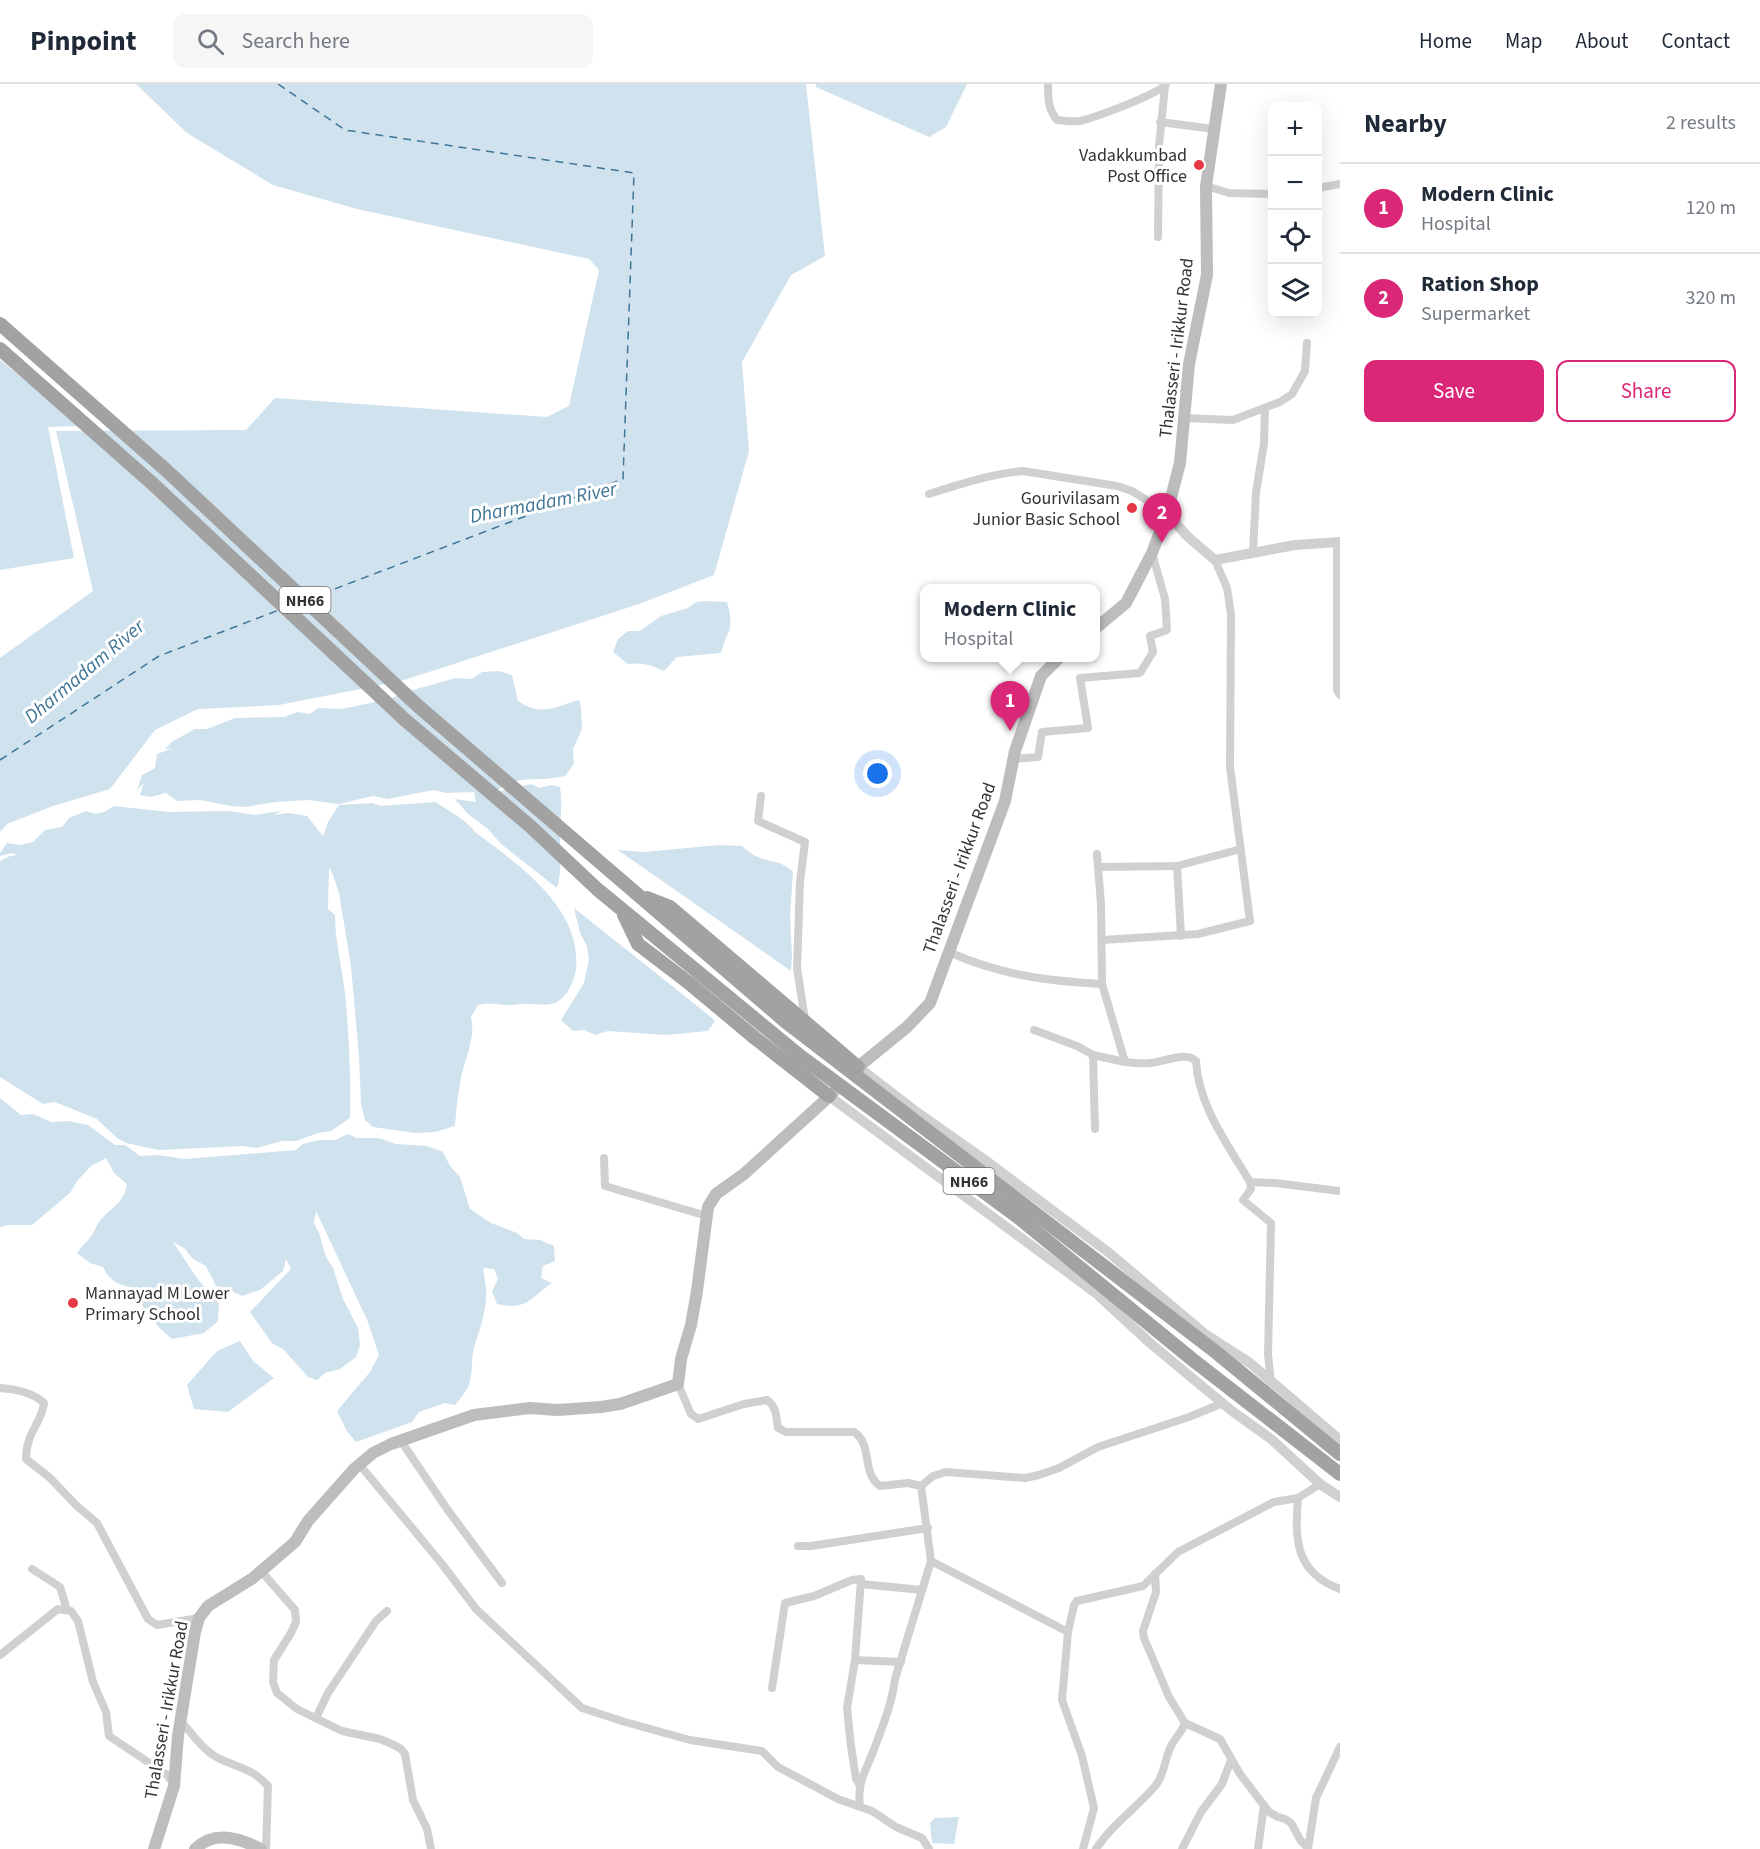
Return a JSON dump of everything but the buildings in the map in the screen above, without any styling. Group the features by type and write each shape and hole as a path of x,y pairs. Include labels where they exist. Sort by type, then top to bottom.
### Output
{"highway":[{"name":"NH66","path":"0,324 166,470 418,706 814,1045 1199,1339 1340,1454"},
{"name":"NH66","path":"0,349 154,485 404,719 530,826 597,889 800,1056 1018,1217 1193,1360 1340,1474"},
{"path":"636,894 670,907 858,1067"},
{"path":"620,908 638,944 690,983 755,1038 831,1095"}],"main road":[{"name":"Thalasseri - Irikkur Road","path":"1100,624 1126,603 1152,554 1167,513 1180,463 1189,364 1207,275 1206,186 1221,84"},
{"name":"Thalasseri - Irikkur Road","path":"858,1067 907,1027 930,1003 1005,801 1014,759 1041,676 1054,662"},
{"path":"678,1384 681,1359 691,1325 697,1291 708,1207 716,1194 744,1174 831,1095"},
{"name":"Thalasseri - Irikkur Road","path":"154,1849 174,1784 181,1721 199,1618 208,1606 261,1571 295,1542 308,1521 359,1464 391,1444 474,1415 530,1408 556,1410 601,1407 620,1404 678,1384"},
{"path":"195,1849 214,1839 261,1849"}],"street":[{"path":"1048,84 1048,102 1052,114 1057,120 1066,122 1079,121 1110,111 1157,91 1165,85"},
{"path":"1158,237 1160,122 1165,85"},
{"path":"1160,122 1214,129"},
{"path":"1322,187 1340,184"},
{"path":"1206,186 1229,193 1268,194"},
{"path":"1183,418 1233,420 1280,402 1292,394 1305,371 1307,343"},
{"path":"1253,552 1256,494 1264,442 1265,408"},
{"path":"929,494 979,479 1023,471 1117,486 1132,491 1167,513 1187,536 1215,560 1227,588 1231,614 1230,767 1250,921 1198,934 1102,940"},
{"path":"1215,560 1295,545 1338,542 1337,690 1340,695"},
{"path":"1014,759 1038,757 1042,732 1088,728 1080,678 1140,673 1153,652 1150,636 1167,630 1165,599 1152,554"},
{"path":"761,796 759,821 805,842 800,882 797,968 805,1020"},
{"path":"1098,867 1177,866 1241,849"},
{"path":"1097,854 1102,984 1125,1062"},
{"path":"1177,866 1181,936"},
{"path":"949,952 969,962 1031,979 1102,984"},
{"path":"1034,1030 1077,1046 1093,1055 1125,1062 1150,1063 1185,1057 1192,1057 1196,1061 1201,1091 1210,1114 1250,1182 1251,1189 1243,1200 1271,1223 1268,1354 1271,1382"},
{"path":"1093,1055 1095,1129"},
{"path":"858,1067 1108,1252 1205,1334 1250,1363 1340,1440"},
{"path":"831,1095 1097,1294 1150,1343 1271,1439 1320,1484 1340,1497"},
{"path":"604,1158 605,1186 707,1216"},
{"path":"1250,1182 1340,1191"},
{"path":"678,1384 691,1414 698,1419 744,1404 767,1400 775,1410 778,1428 786,1432 854,1432 859,1435 870,1474 874,1482 880,1486 908,1483 921,1486"},
{"path":"0,1388 26,1393 39,1398 44,1403 30,1434 26,1447 26,1460 49,1477 76,1506 97,1523 147,1619 158,1625 199,1618"},
{"path":"921,1486 933,1476 946,1472 1025,1478 1040,1475 1059,1468 1098,1447 1189,1417 1223,1403"},
{"path":"401,1441 447,1509 502,1583"},
{"path":"359,1464 442,1563 476,1609 582,1708 690,1740 762,1751 778,1767 838,1799 872,1811 896,1827 922,1839 929,1849"},
{"path":"1083,1849 1094,1808 1082,1756 1062,1700 1068,1632 1074,1605 1077,1601 1143,1586 1178,1552 1274,1502 1298,1498 1320,1484"},
{"path":"860,1806 863,1772 893,1697 931,1562 921,1486"},
{"path":"1298,1498 1297,1527 1304,1563 1313,1574 1328,1585 1340,1589"},
{"path":"798,1546 928,1528"},
{"path":"931,1562 1068,1632"},
{"path":"32,1569 60,1587 67,1610"},
{"path":"261,1571 295,1610 296,1622 274,1660 273,1682 277,1693 297,1709 342,1731 380,1739 401,1749 405,1754 413,1800 427,1829 431,1849"},
{"path":"1155,1574 1156,1592 1143,1631 1169,1697 1185,1722 1220,1739 1226,1746 1231,1760 1269,1812 1291,1823 1308,1849"},
{"path":"772,1688 785,1603 814,1596 858,1578 861,1579 855,1660 847,1708 856,1779 860,1786"},
{"path":"861,1584 922,1590"},
{"path":"0,1654 58,1609 71,1611 78,1621 93,1682 109,1720 109,1736 166,1774 174,1784"},
{"path":"316,1718 328,1693 376,1621 387,1611"},
{"path":"855,1660 901,1662"},
{"path":"181,1721 205,1749 259,1776 268,1786 266,1849"},
{"path":"1096,1849 1106,1833 1131,1812 1158,1783 1171,1746 1185,1722"},
{"path":"1308,1849 1316,1798 1340,1747"},
{"path":"1182,1849 1201,1812 1222,1784 1231,1760"},
{"path":"1258,1849 1264,1804"}],"water":[{"name":"Dharmadam River","path":"136,84 806,84 825,256 791,275 742,362 749,451 714,575 639,604 401,681 279,705 198,709 155,730 110,789 53,806 7,824 0,832 0,658 93,591 56,431 246,430 275,398 547,417 569,406 599,270 589,259 357,209 273,185 187,133"},
{"path":"816,84 967,84 946,127 929,137 816,87"},
{"path":"0,360 82,426 48,427 74,558 0,570"},
{"path":"696,602 727,602 730,629 721,653 677,657 664,671 647,664 628,664 613,652 618,639 628,631 640,631 661,616 688,608"},
{"path":"499,671 512,675 518,701 526,706 541,710 579,700 581,707 582,729 573,749 574,764 565,776 516,781 496,792 531,784 540,788 550,785 560,787 560,867 557,888 501,844 455,799 476,802 474,792 446,793 434,790 387,799 373,796 339,804 308,800 245,807 200,800 177,801 166,793 150,797 140,795 144,783 137,790 142,775 155,768 157,754 173,748 165,749 173,741 195,729 207,729 235,718 284,717 298,712 310,714 318,708 341,709 390,699 455,678 472,679 482,672"},
{"path":"436,802 468,824 544,890 569,927 575,947 574,979 559,1001 545,1005 478,1005 471,1017 471,1040 461,1078 455,1126 435,1132 415,1133 373,1127 365,1120 361,1104 351,966 339,893 329,867 328,909 335,915 337,945 345,993 350,1087 350,1118 331,1131 296,1141 282,1141 256,1148 243,1146 159,1150 126,1143 117,1138 97,1119 55,1102 43,1104 0,1077 0,861 18,855 11,853 0,856 7,843 21,845 33,842 45,830 62,827 69,818 86,811 95,814 104,812 114,806 169,812 228,811 255,815 281,811 274,815 288,813 307,816 323,836 328,822 339,805 372,803 381,806"},
{"path":"719,845 742,846 756,856 782,864 793,872 790,915 791,971 618,850 644,852"},
{"path":"574,908 715,1021 708,1031 666,1035 608,1031 595,1035 584,1030 573,1031 561,1020 584,983 589,960 587,946 580,933"},
{"path":"0,1098 21,1115 33,1114 51,1122 68,1121 88,1125 115,1145 125,1145 140,1156 158,1155 185,1159 296,1150 303,1144 319,1140 335,1140 348,1134 357,1138 379,1138 396,1144 427,1146 443,1152 450,1166 460,1177 470,1209 491,1223 517,1233 524,1239 540,1240 554,1246 555,1261 543,1266 541,1278 552,1283 528,1302 515,1306 497,1304 492,1291 498,1279 494,1269 483,1268 486,1303 474,1347 470,1381 463,1395 455,1405 445,1403 419,1412 412,1422 356,1442 346,1430 337,1411 370,1372 379,1355 368,1322 316,1211 314,1223 326,1257 333,1268 343,1299 358,1328 360,1345 356,1357 340,1369 325,1373 317,1380 308,1377 283,1349 272,1343 250,1312 291,1269 286,1259 283,1271 260,1290 242,1296 216,1286 206,1266 193,1259 184,1248 173,1242 199,1281 219,1303 218,1321 204,1333 172,1339 154,1321 130,1287 114,1281 103,1267 90,1263 77,1253 103,1217 120,1201 125,1191 127,1184 114,1173 106,1158 91,1166 77,1181 70,1193 32,1225 0,1227"},
{"path":"240,1341 253,1361 274,1378 228,1412 194,1409 187,1385 217,1351"},
{"path":"959,1817 954,1844 932,1843 930,1823 935,1818"}],"ferry route":[{"path":"278,84 345,130 634,173 623,479 311,598"},
{"path":"0,760 159,656 279,610"}],"place":[{"name":"Vadakkumbad Post Office","path":"1199,165"},
{"name":"Gourivilasam Junior Basic School","path":"1132,508"},
{"name":"Ration Shop","path":"1162,543"},
{"name":"Modern Clinic","path":"1010,731"},
{"name":"Mannayad M Lower Primary School","path":"73,1303"}]}
